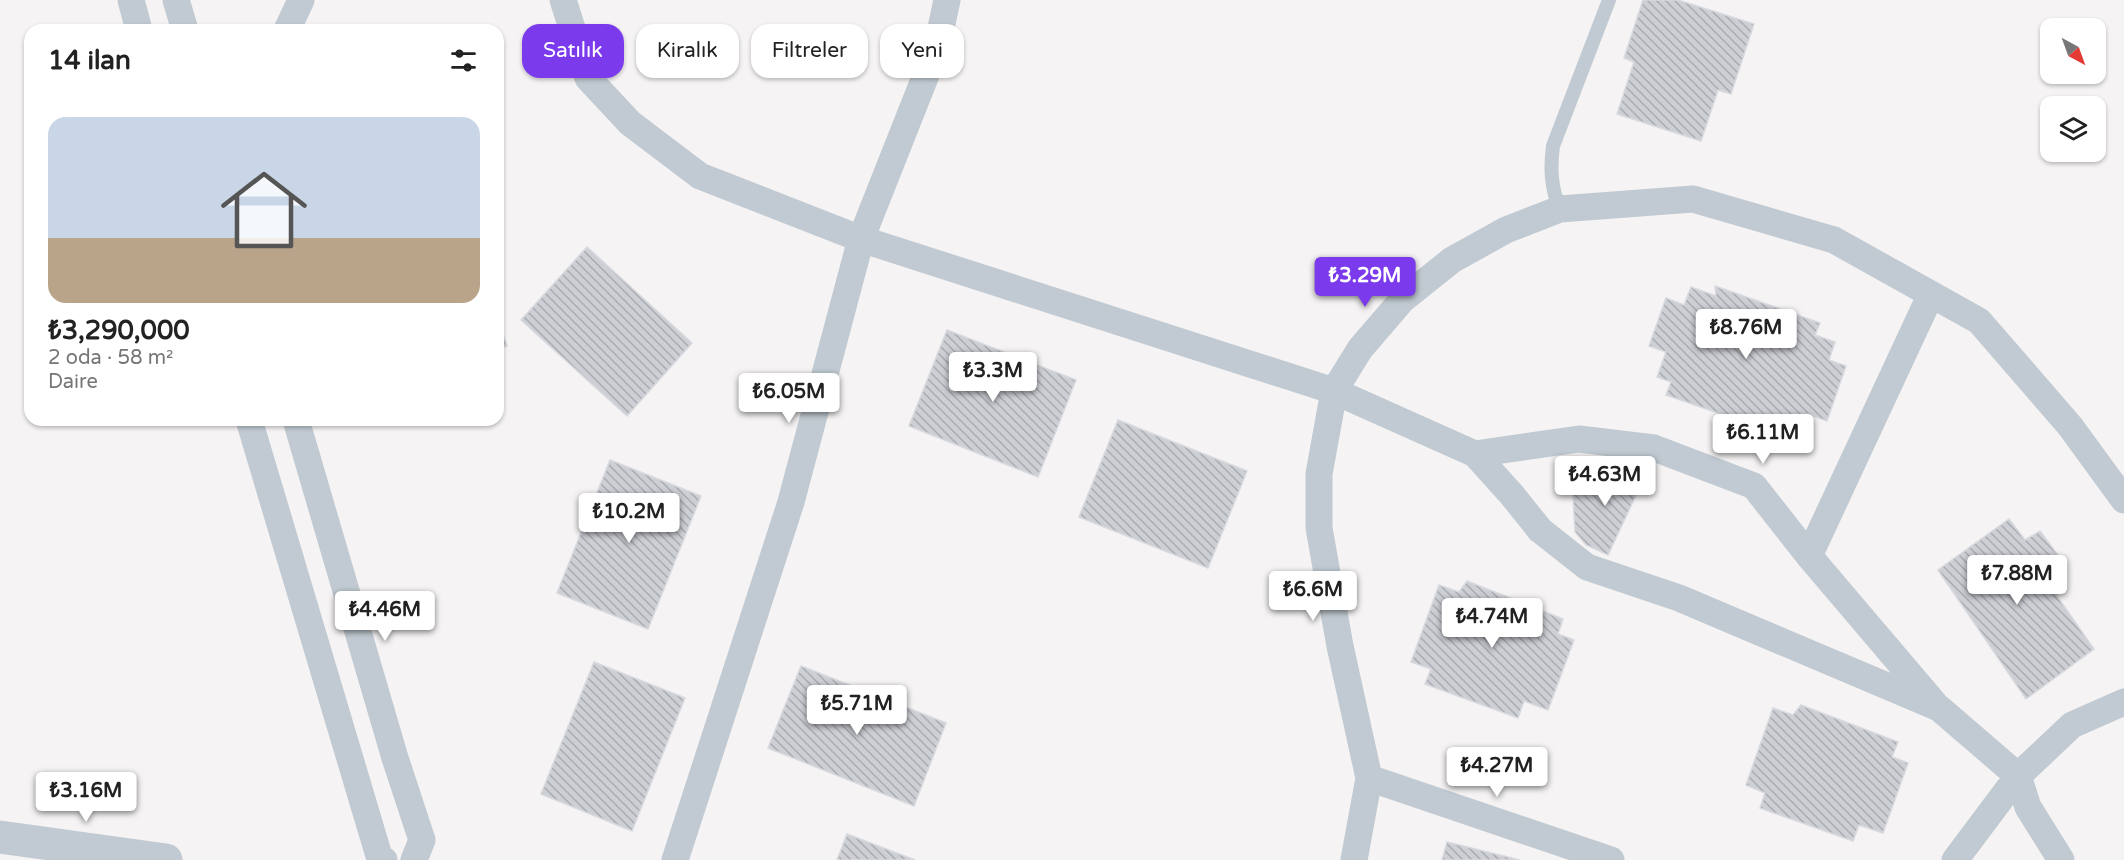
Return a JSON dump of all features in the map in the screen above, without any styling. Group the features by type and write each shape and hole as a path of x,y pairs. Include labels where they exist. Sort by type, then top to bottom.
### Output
{"street":[{"path":"131,0 137,24"},
{"path":"176,0 183,24"},
{"path":"290,24 301,0"},
{"path":"563,0 588,78 630,123 700,176 861,239 1334,391 1475,454 1540,530 1587,567 1679,598 1939,708"},
{"path":"675,860 791,502 861,239 937,48 947,0"},
{"path":"1354,860 1369,778 1340,646 1319,528 1319,474 1334,391 1360,350 1402,300 1444,267 1506,230 1560,209 1693,199 1834,240 1979,321 2070,426 2124,500"},
{"path":"1809,555 1930,294"},
{"path":"251,426 379,856 384,860"},
{"path":"298,426 395,758 422,840 414,860"},
{"path":"1475,454 1579,438 1654,448 1754,486 1809,555 1939,708 2018,776 2028,807 2061,860"},
{"path":"1955,860 2018,776 2072,725 2124,702"},
{"path":"1369,778 1611,860"},
{"path":"0,837 166,860"}],"lane":[{"path":"1560,209 1551,184 1550,165 1553,146 1609,0"}],"building":[{"path":"1643,0 1678,0 1754,24 1731,94 1718,90 1701,141 1617,114 1634,62 1624,58"},
{"path":"587,247 692,343 627,416 521,320"},
{"path":"1715,286 1820,323 1815,335 1835,342 1829,360 1846,366 1827,421 1808,414 1802,430 1783,423 1779,434 1666,395 1671,382 1657,377 1666,352 1649,346 1666,298 1684,305 1691,287 1716,296"},
{"path":"947,330 1076,380 1038,477 909,426"},
{"path":"1118,420 1247,471 1208,568 1079,517"},
{"path":"610,460 701,496 648,629 557,593"},
{"path":"1607,469 1628,469 1645,476 1608,555 1586,545 1575,532 1573,495 1590,478"},
{"path":"2009,519 2025,540 2040,531 2061,559 2043,576 2094,649 2026,699 1938,570"},
{"path":"1467,581 1563,619 1558,634 1574,640 1548,710 1524,701 1518,718 1425,684 1431,669 1411,662 1439,585 1459,592"},
{"path":"594,662 685,698 632,831 541,794"},
{"path":"801,666 946,723 914,806 768,748"},
{"path":"1801,705 1898,742 1892,757 1908,763 1883,833 1859,825 1853,841 1760,808 1765,793 1746,785 1773,708 1793,715"},
{"path":"847,834 915,860 837,860"},
{"path":"1447,842 1520,860 1442,860"}]}
